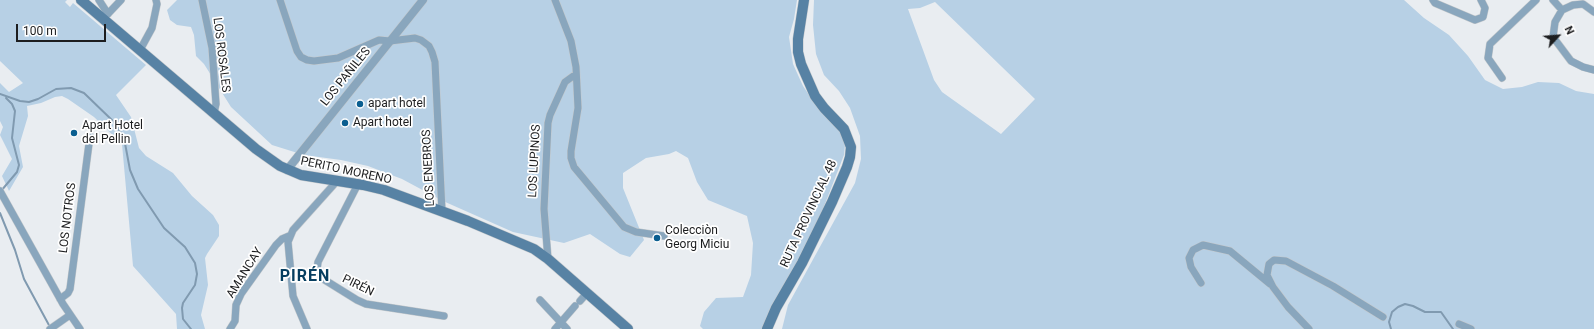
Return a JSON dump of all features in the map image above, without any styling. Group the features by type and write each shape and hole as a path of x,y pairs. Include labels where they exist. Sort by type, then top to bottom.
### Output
{"main road":[{"name":"PERITO MORENO","path":"81,0 106,17 140,50 262,154 287,170 301,175 358,184 384,190 534,249 548,259 628,329"},
{"name":"RUTA PROVINCIAL 48","path":"768,329 776,308 802,263 822,222 847,167 850,157 851,147 844,129 815,96 798,52 798,39 804,0"}],"street":[{"path":"99,0 106,17 121,0"},
{"path":"140,50 152,28 157,4 156,0"},
{"name":"LOS ROSALES","path":"202,0 212,48 216,104 214,113"},
{"name":"LOS ENEBROS","path":"280,0 297,51 301,57 307,60 314,61 338,58 376,40 390,41 418,39 427,44 434,55 435,62 442,212"},
{"name":"LOS PAÑILES","path":"287,170 423,0"},
{"path":"555,0 573,47 578,108 571,150 571,158 574,167 624,227 636,232 664,236"},
{"path":"1433,0 1435,3 1475,20 1483,17 1485,8 1481,0"},
{"path":"1502,78 1488,58 1490,44 1536,0"},
{"path":"1553,0 1562,10"},
{"path":"1594,12 1583,4 1573,5 1562,10 1555,22 1553,37 1571,60 1583,67 1594,70"},
{"name":"LOS LUPINOS","path":"548,259 544,209 548,123 550,115 565,82 576,74"},
{"name":"LOS NOTROS","path":"60,299 68,293 70,288 90,136"},
{"name":"AMANCAY","path":"230,329 235,321 236,305 241,294 276,245 282,239 289,236 337,181"},
{"name":"PIRÉN","path":"358,184 318,262 317,270 320,277 356,300 366,304 444,316"},
{"path":"1,193 60,299 80,329"},
{"path":"289,236 288,248 293,296 306,329"},
{"path":"1201,283 1191,268 1189,258 1193,250 1202,245 1230,252 1273,287"},
{"path":"1309,329 1288,308 1273,287 1267,275 1269,264 1274,260 1286,261 1333,286 1383,317"},
{"path":"555,329 587,293"},
{"path":"540,300 567,329"},
{"path":"52,328 70,315"},
{"path":"1459,324 1471,329"}],"shaded area":[{"path":"0,0 67,0 65,2 70,7 73,3 146,65 116,95 131,117 139,148 146,156 173,173 192,196 213,215 219,225 219,236 205,258 208,285 201,315 205,329 177,329 176,314 133,266 122,144 94,117 62,96 27,106 28,116 19,146 23,167 9,191 2,176 12,159 0,135 3,127 0,121 0,83 9,92 23,83 0,61"},
{"path":"177,0 797,0 789,37 793,64 803,86 816,105 840,130 845,145 844,155 802,263 765,329 703,329 700,326 704,312 716,298 743,297 751,275 753,243 747,216 708,200 697,182 688,158 676,151 669,154 646,158 623,173 623,188 644,240 630,257 620,254 590,234 564,243 513,232 443,201 402,179 368,166 341,160 304,155 272,145 231,107 204,64 196,56 194,35 191,27 177,25 170,20 167,10"},
{"path":"814,0 1404,0 1424,18 1449,35 1468,56 1485,80 1503,89 1522,87 1538,82 1559,83 1576,91 1594,94 1594,329 782,329 788,305 855,183 861,159 860,136 850,108 839,91 824,75 816,54 813,25","holes":["935,2 1035,99 1001,134 942,92 934,80 908,9 920,8"]}],"waterway":[{"path":"0,94 20,101 29,102 38,99 56,89 71,88 84,93 115,123 124,138 130,170 138,189 164,228 185,247 195,263 197,274 195,285 183,303 182,308 183,319 191,329"},
{"path":"1,191 17,172 19,165 12,138 15,111 12,104 6,98"},
{"path":"0,213 15,250 24,279 50,327"},
{"path":"1391,329 1389,322 1392,312 1405,304 1425,312 1441,312 1453,329"}],"place":[{"name":"apart hotel","path":"360,104"},
{"name":"Apart hotel","path":"345,123"},
{"name":"Apart Hotel del Pellin","path":"74,133"},
{"name":"Colecciòn Georg Miciu","path":"657,238"}],"district":[{"name":"PIRÉN","path":"305,277"}]}
